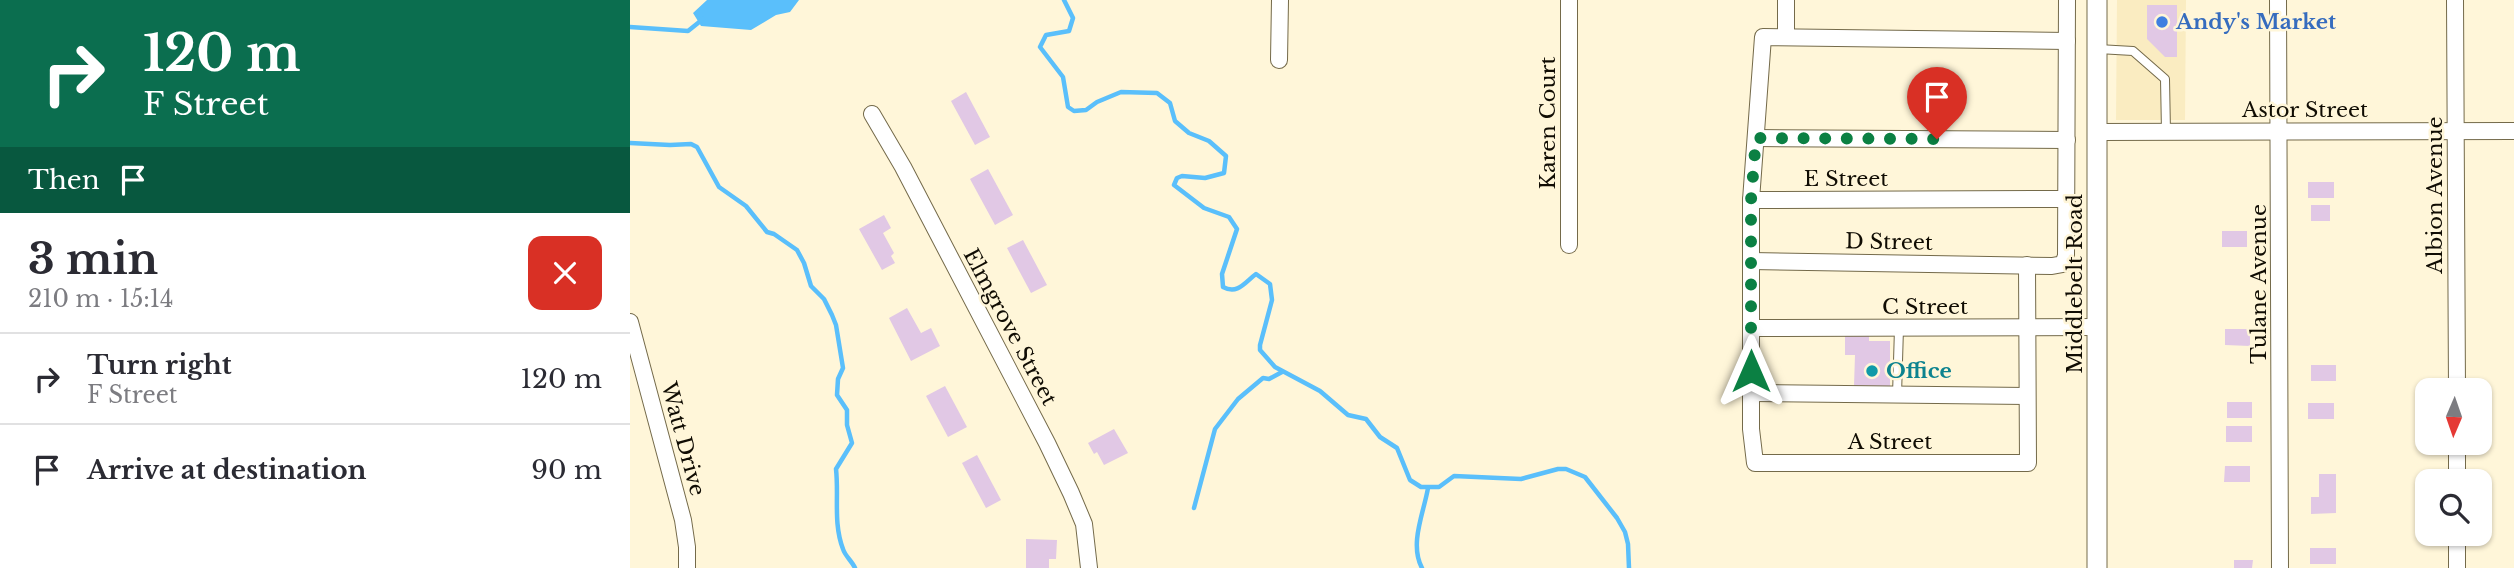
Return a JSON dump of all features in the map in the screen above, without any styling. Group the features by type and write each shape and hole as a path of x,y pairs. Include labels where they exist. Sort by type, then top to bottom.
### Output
{"street":[{"path":"1279,61 1280,0"},
{"name":"Karen Court","path":"1569,0 1569,245"},
{"path":"1786,0 1786,36"},
{"path":"2067,0 2067,199"},
{"name":"Middlebelt Road","path":"2096,0 2097,568"},
{"name":"Tulane Avenue","path":"2278,0 2280,568"},
{"name":"Albion Avenue","path":"2455,0 2457,378"},
{"path":"2027,396 1751,393 1751,200 1763,37 2067,41"},
{"name":"Elmgrove Street","path":"873,114 1053,455 1084,524 1089,568"},
{"name":"Astor Street","path":"2097,132 2514,131"},
{"path":"1756,138 2067,140"},
{"name":"E Street","path":"1751,200 2067,199"},
{"name":"D Street","path":"1751,261 2052,267 2063,264 2066,256 2067,199"},
{"name":"A Street","path":"1751,393 1755,463 2028,463 2027,265"},
{"name":"Watt Drive","path":"630,321 683,520 687,568"},
{"name":"C Street","path":"1752,328 2098,327"},
{"path":"2457,546 2457,568"}],"lane":[{"path":"2097,49 2133,51 2165,79 2166,132"},
{"path":"1897,395 1899,328"}],"shaded area":[{"path":"2117,0 2186,0 2185,120 2116,120"}],"water":[{"path":"707,0 799,0 790,12 776,15 751,30 701,26 693,13"}],"building":[{"name":"Andy's Market","path":"2147,5 2177,5 2177,57 2165,57 2147,39"},
{"path":"966,92 990,137 975,145 951,101"},
{"path":"988,169 1013,215 995,225 970,179"},
{"path":"2308,182 2334,182 2334,198 2308,198"},
{"path":"2311,205 2330,205 2330,221 2311,221"},
{"path":"884,215 891,228 883,233 894,253 891,256 895,263 882,270 859,229"},
{"path":"2222,231 2247,231 2247,247 2222,247"},
{"path":"1023,240 1047,285 1031,293 1007,248"},
{"path":"907,308 921,333 931,328 940,346 911,361 889,318"},
{"path":"2225,329 2250,329 2250,346 2225,345"},
{"name":"Office","path":"1845,335 1869,335 1869,341 1890,341 1890,387 1854,386 1855,355 1845,355"},
{"path":"2311,365 2336,365 2336,381 2311,381"},
{"path":"945,386 967,427 948,437 926,396"},
{"path":"2227,402 2252,402 2252,418 2227,418"},
{"path":"2308,403 2334,403 2334,419 2308,419"},
{"path":"2226,426 2252,426 2252,442 2226,442"},
{"path":"1114,429 1128,453 1104,465 1088,443"},
{"path":"977,455 1001,500 986,508 962,463"},
{"path":"2225,466 2250,466 2250,482 2224,482"},
{"path":"2319,474 2336,474 2336,513 2311,514 2311,497 2319,497"},
{"path":"1026,539 1057,540 1056,559 1049,559 1049,568 1026,568"},
{"path":"2310,548 2336,548 2336,564 2310,564"},
{"path":"2234,560 2253,560 2252,568 2234,568"}],"waterway":[{"path":"1064,0 1073,18 1069,31 1046,35 1040,47 1063,77 1068,107 1074,111 1086,110 1121,92 1157,93 1170,103 1175,121 1189,133 1209,141 1226,156 1224,173 1205,178 1182,176 1177,178 1174,185 1204,208 1229,217 1237,229 1222,274 1223,287 1237,289 1256,274 1270,284 1272,300 1260,350 1275,367 1320,391 1348,415 1366,419 1380,437 1397,448 1410,480 1421,487 1439,487 1454,476 1521,479 1558,469 1566,469 1585,477 1625,532 1629,568"},
{"path":"630,27 688,31 703,19"},
{"path":"630,143 691,144 697,147 719,187 746,206 767,232 797,250 811,286 824,299 836,325 843,368 838,379 837,395 847,410 847,425 852,443 836,469 838,529 844,552 855,568"},
{"path":"1194,508 1215,429 1238,399 1263,378 1269,379 1282,372"},
{"path":"1422,568 1418,559 1417,538 1428,488"}],"place":[{"name":"Andy's Market","path":"2162,22"},
{"name":"Office","path":"1872,371"}],"route":[{"path":"1751,371 1751,200 1756,138 1937,139"}]}
